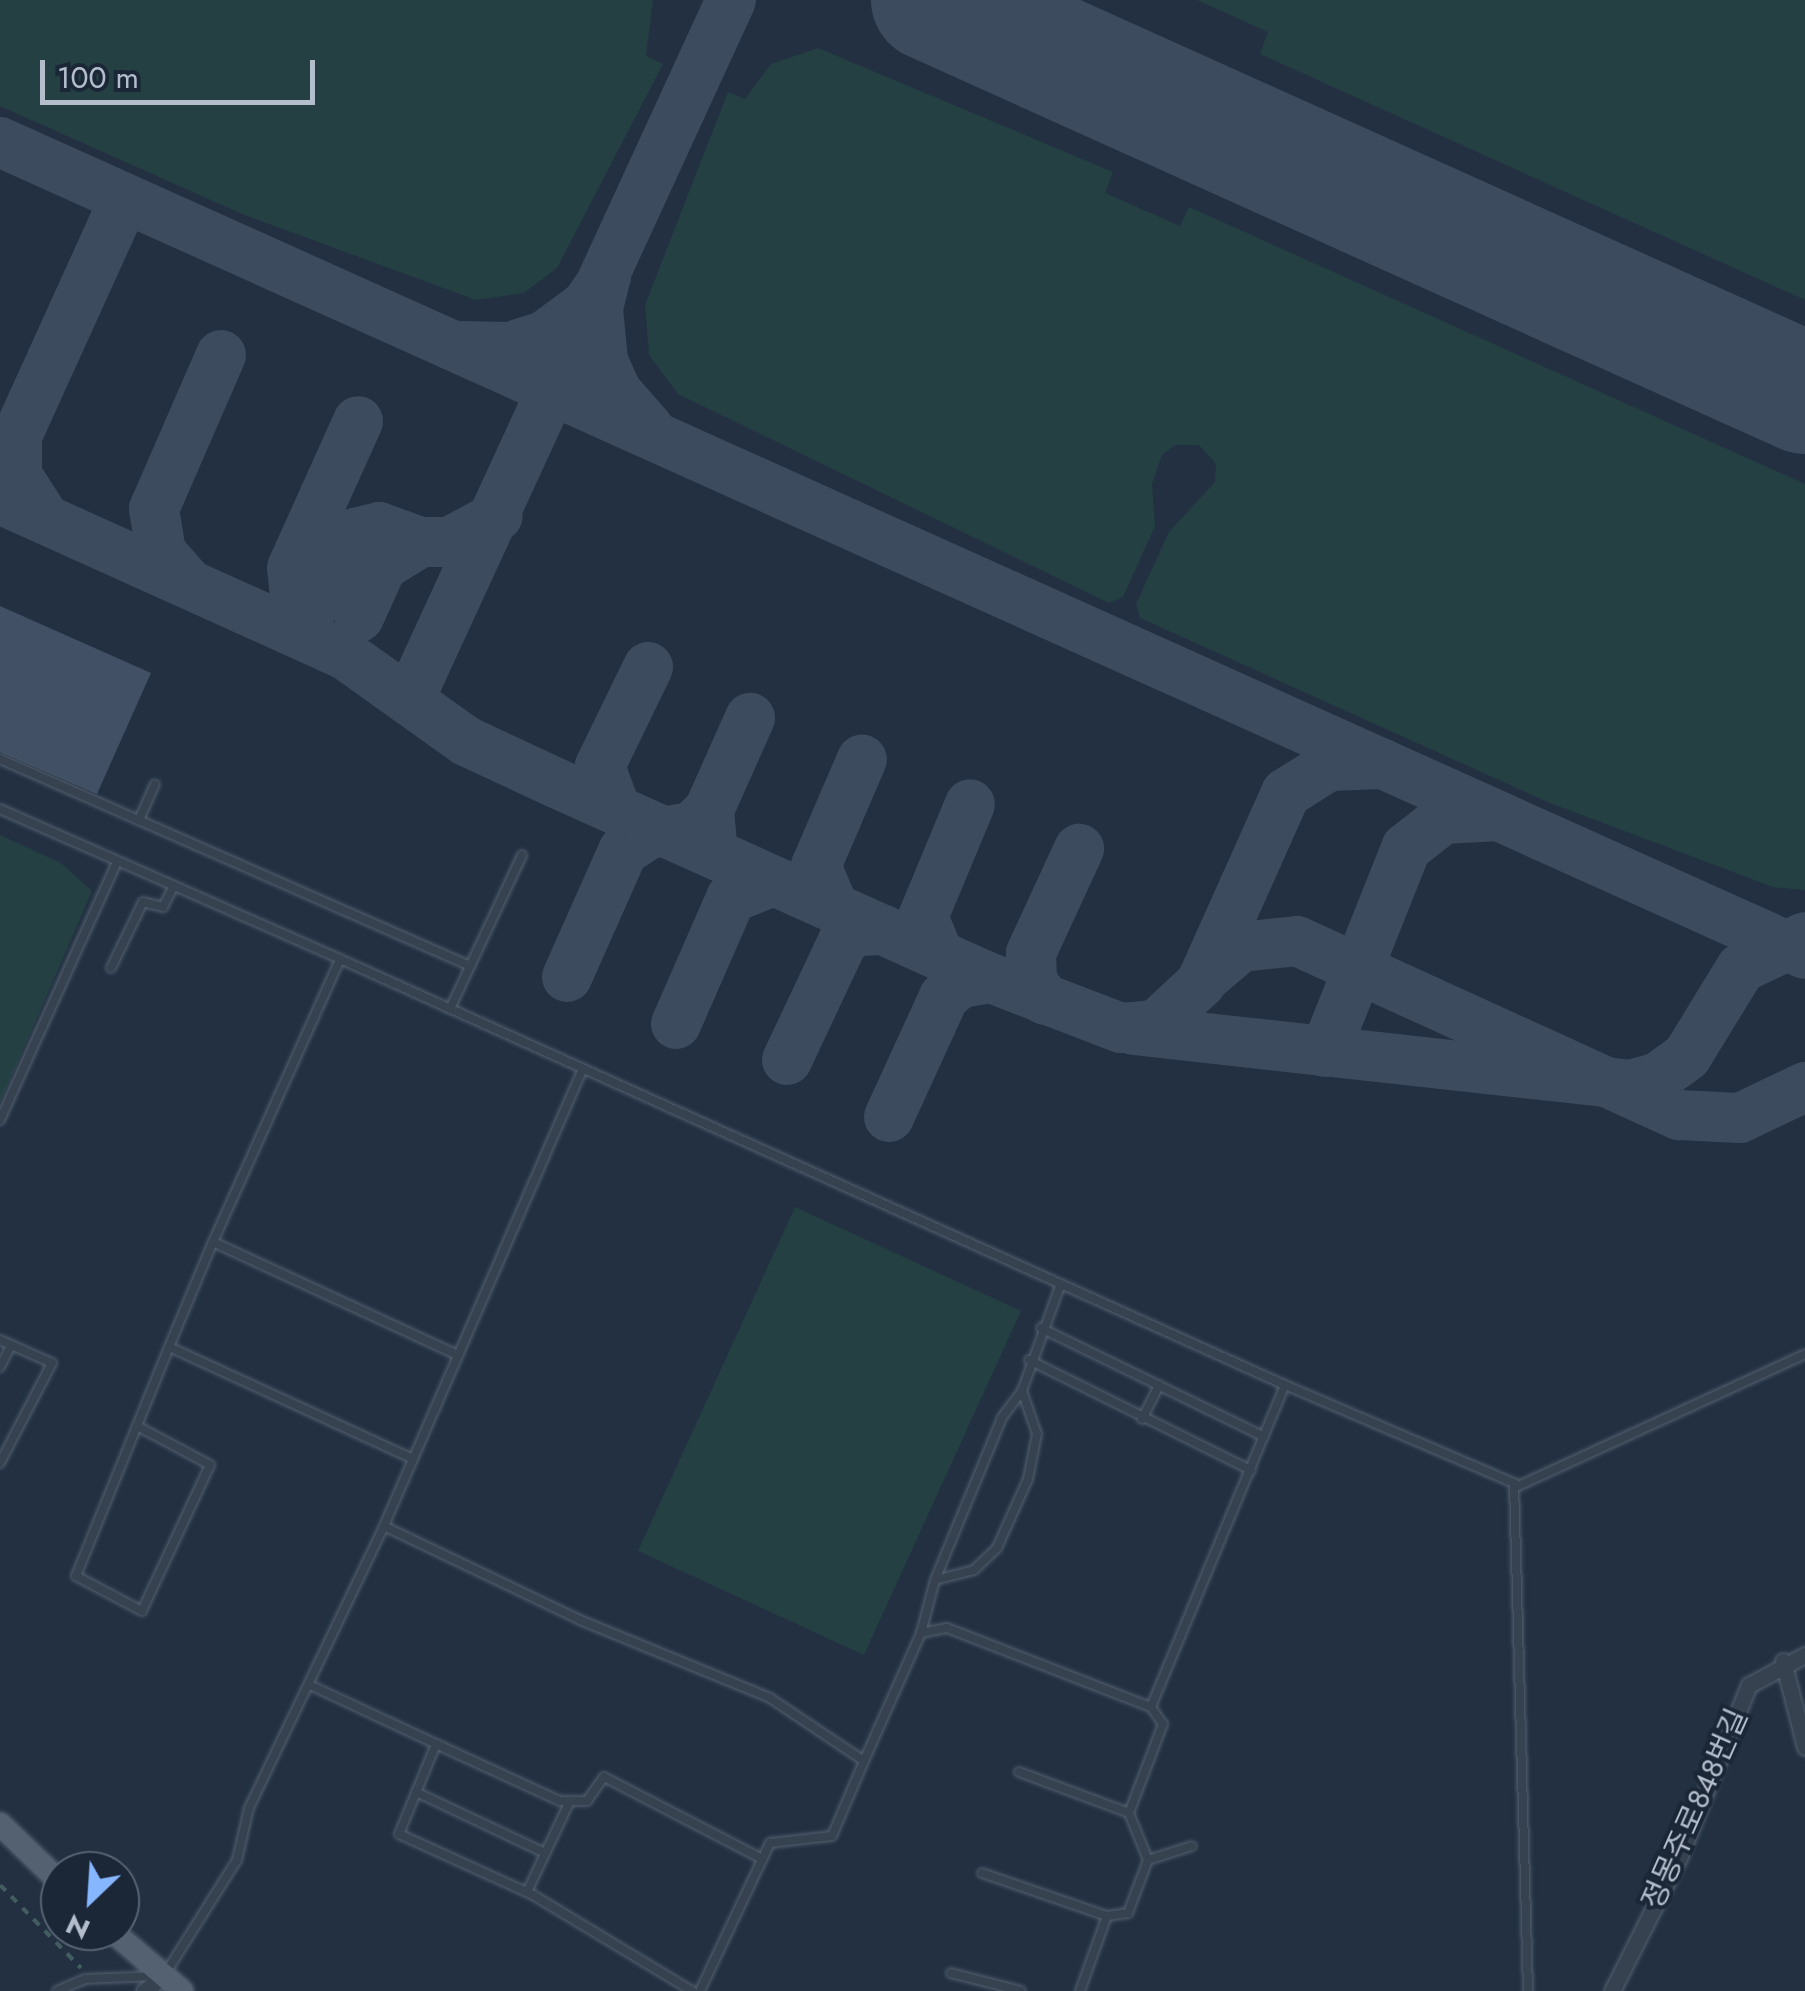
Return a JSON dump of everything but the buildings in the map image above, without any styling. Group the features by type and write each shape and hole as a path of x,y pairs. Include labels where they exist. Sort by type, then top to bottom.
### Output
{"main road":[{"path":"0,1824 40,1863"},
{"path":"135,1951 173,1983"}],"street":[{"name":"정몽주로848번길","path":"1612,1991 1678,1858 1749,1685 1783,1661 1805,1655"},
{"path":"1783,1661 1805,1746"},
{"path":"144,1991 173,1983"}],"lane":[{"path":"0,759 470,966"},
{"path":"139,820 155,784"},
{"path":"0,809 1514,1488 1805,1354"},
{"path":"450,1009 522,854"},
{"path":"0,1120 117,862"},
{"path":"110,968 143,902 164,907 173,886"},
{"path":"137,1426 210,1464 142,1611 76,1576 137,1426 213,1242 340,959"},
{"path":"56,1991 85,1979 173,1983 237,1860 249,1808 384,1526 583,1069"},
{"path":"213,1242 458,1356"},
{"path":"700,1991 770,1843 832,1836 921,1633 935,1580 1002,1418 1022,1391 1029,1360 1060,1286"},
{"path":"1041,1328 1264,1437"},
{"path":"0,1340 52,1363 0,1463"},
{"path":"0,1367 11,1345"},
{"path":"169,1348 413,1459"},
{"path":"1029,1360 1251,1470"},
{"path":"1151,1708 1285,1385"},
{"path":"1142,1419 1159,1386"},
{"path":"935,1580 974,1570 1004,1530 1037,1434 1022,1391"},
{"path":"1514,1488 1528,1991"},
{"path":"384,1526 770,1698 864,1761"},
{"path":"921,1633 947,1628 1151,1708 1163,1724 1129,1813 1148,1860 1128,1913 1107,1916 982,1873"},
{"path":"310,1685 570,1801 588,1801 604,1777 762,1859"},
{"path":"436,1744 398,1834 527,1892 692,1991"},
{"path":"1019,1772 1129,1813"},
{"path":"416,1792 545,1853"},
{"path":"527,1892 570,1801"},
{"path":"1148,1860 1192,1846"},
{"path":"1080,1991 1107,1916"},
{"path":"952,1974 1021,1991"}],"path":[{"path":"0,1885 77,1959 85,1979"}],"green space":[{"path":"0,0 653,0 646,56 663,64 557,268 524,293 476,300 242,214 0,106"},
{"path":"1197,0 1805,0 1805,300 1260,54 1268,32"},
{"path":"818,48 1113,172 1105,193 1180,226 1189,207 1805,484 1805,890 1773,887 1550,803 1140,618 1136,604 1169,532 1215,482 1216,464 1199,445 1175,445 1162,455 1152,484 1155,526 1123,597 1109,603 678,394 649,355 645,305 728,92 745,99 771,64"},
{"path":"0,835 61,863 92,891 0,1103"},
{"path":"795,1207 1021,1311 864,1655 638,1551"}],"taxiway":[{"path":"410,698 731,0"},
{"path":"0,142 1805,954"},
{"path":"45,519 17,475 17,436 118,213 137,204"},
{"path":"462,346 510,347 544,336 586,305 606,276 598,309 603,361 617,392 648,427"},
{"path":"188,583 161,552 154,509 221,355"},
{"path":"309,629 296,605 292,568 358,421"},
{"path":"0,499 344,654 466,741 983,975 1121,1028 1156,1025 1201,983 1286,793 1329,766 1383,764"},
{"path":"301,633 339,549 355,533 379,527 421,542 449,542 498,516"},
{"path":"359,617 382,566 421,542"},
{"path":"616,810 600,766 648,667"},
{"path":"712,844 709,810 750,718"},
{"path":"834,908 816,866 862,759"},
{"path":"939,955 923,917 970,804"},
{"path":"567,977 623,851 649,834 692,827 709,810"},
{"path":"1325,1052 1406,848 1443,819 1498,816"},
{"path":"1045,1000 1032,981 1031,953 1079,849"},
{"path":"676,1024 731,898 774,881"},
{"path":"787,1060 843,941 857,931 884,930"},
{"path":"1134,1030 1630,1085 1657,1078 1687,1056 1741,968 1805,937"},
{"path":"1204,978 1241,947 1297,941 1679,1115 1740,1118 1805,1087"},
{"path":"889,1117 944,997 960,983 990,978"}],"runway":[{"path":"932,0 1805,393"}]}
